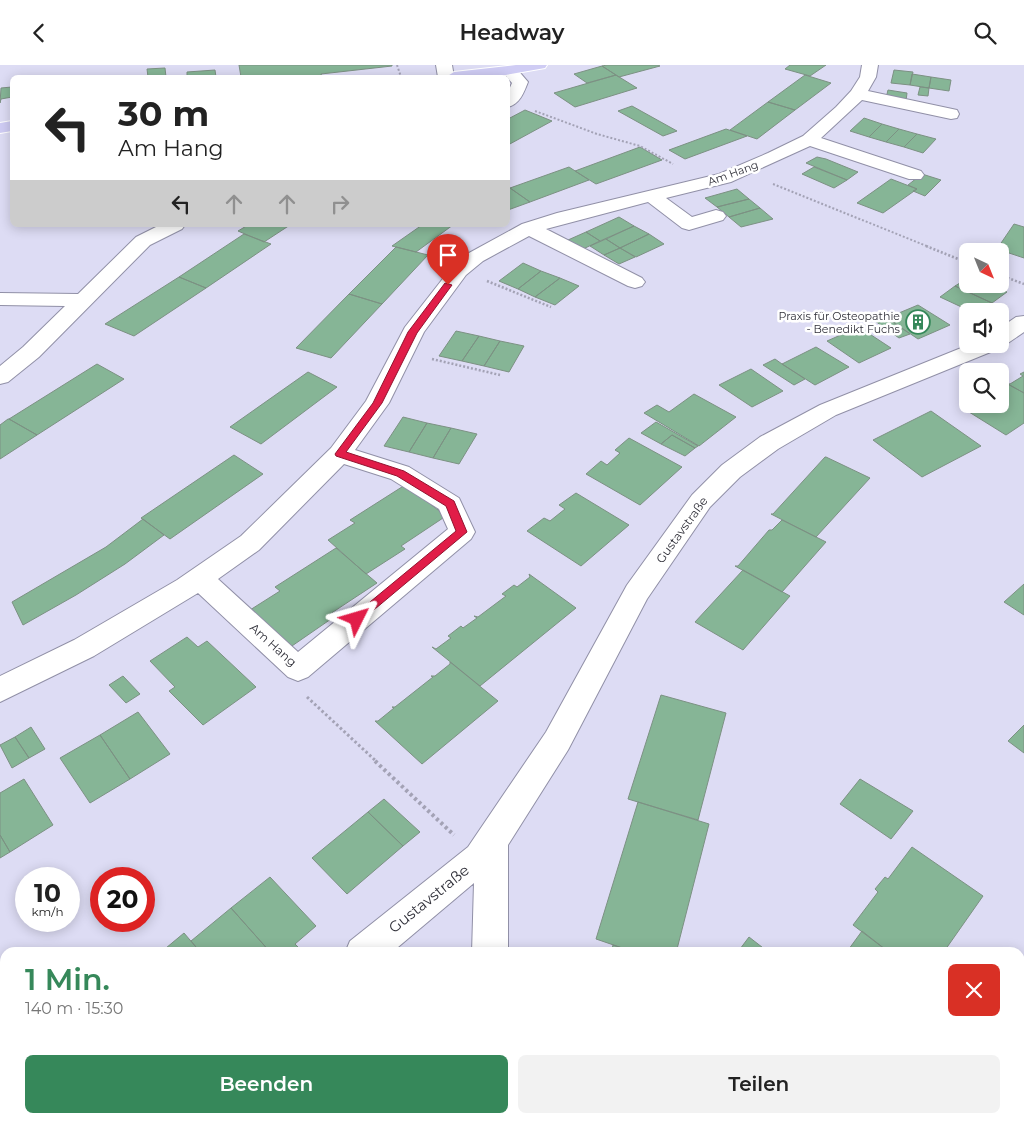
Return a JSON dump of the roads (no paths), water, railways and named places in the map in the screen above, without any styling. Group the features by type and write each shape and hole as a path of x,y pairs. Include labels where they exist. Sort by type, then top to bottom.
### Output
{"main road":[{"path":"473,75 510,71 539,65"}],"street":[{"name":"Am Hang","path":"0,690 84,649 199,578 250,543 340,454 377,403 413,332 436,299 459,271 476,257 529,228 564,217 706,183 744,171 812,138 858,94 868,77 870,65"},
{"path":"510,71 520,82 510,99"},
{"path":"858,94 951,114"},
{"path":"812,138 917,172"},
{"path":"652,196 689,224 716,216"},
{"path":"0,377 31,352 142,241 171,227"},
{"path":"529,228 635,282"},
{"path":"0,299 82,300"},
{"path":"1009,332 1024,322"},
{"name":"Gustavstraße","path":"370,947 486,850 557,741 592,673 638,592 700,501 731,471 769,443 828,410 968,353"},
{"name":"Am Hang","path":"199,578 298,669 462,532 450,504 400,473 340,454"},
{"name":"Gustavstraße","path":"486,850 490,947"}],"place":[{"name":"Praxis für Osteopathie - Benedikt Fuchs","path":"918,322"}]}
